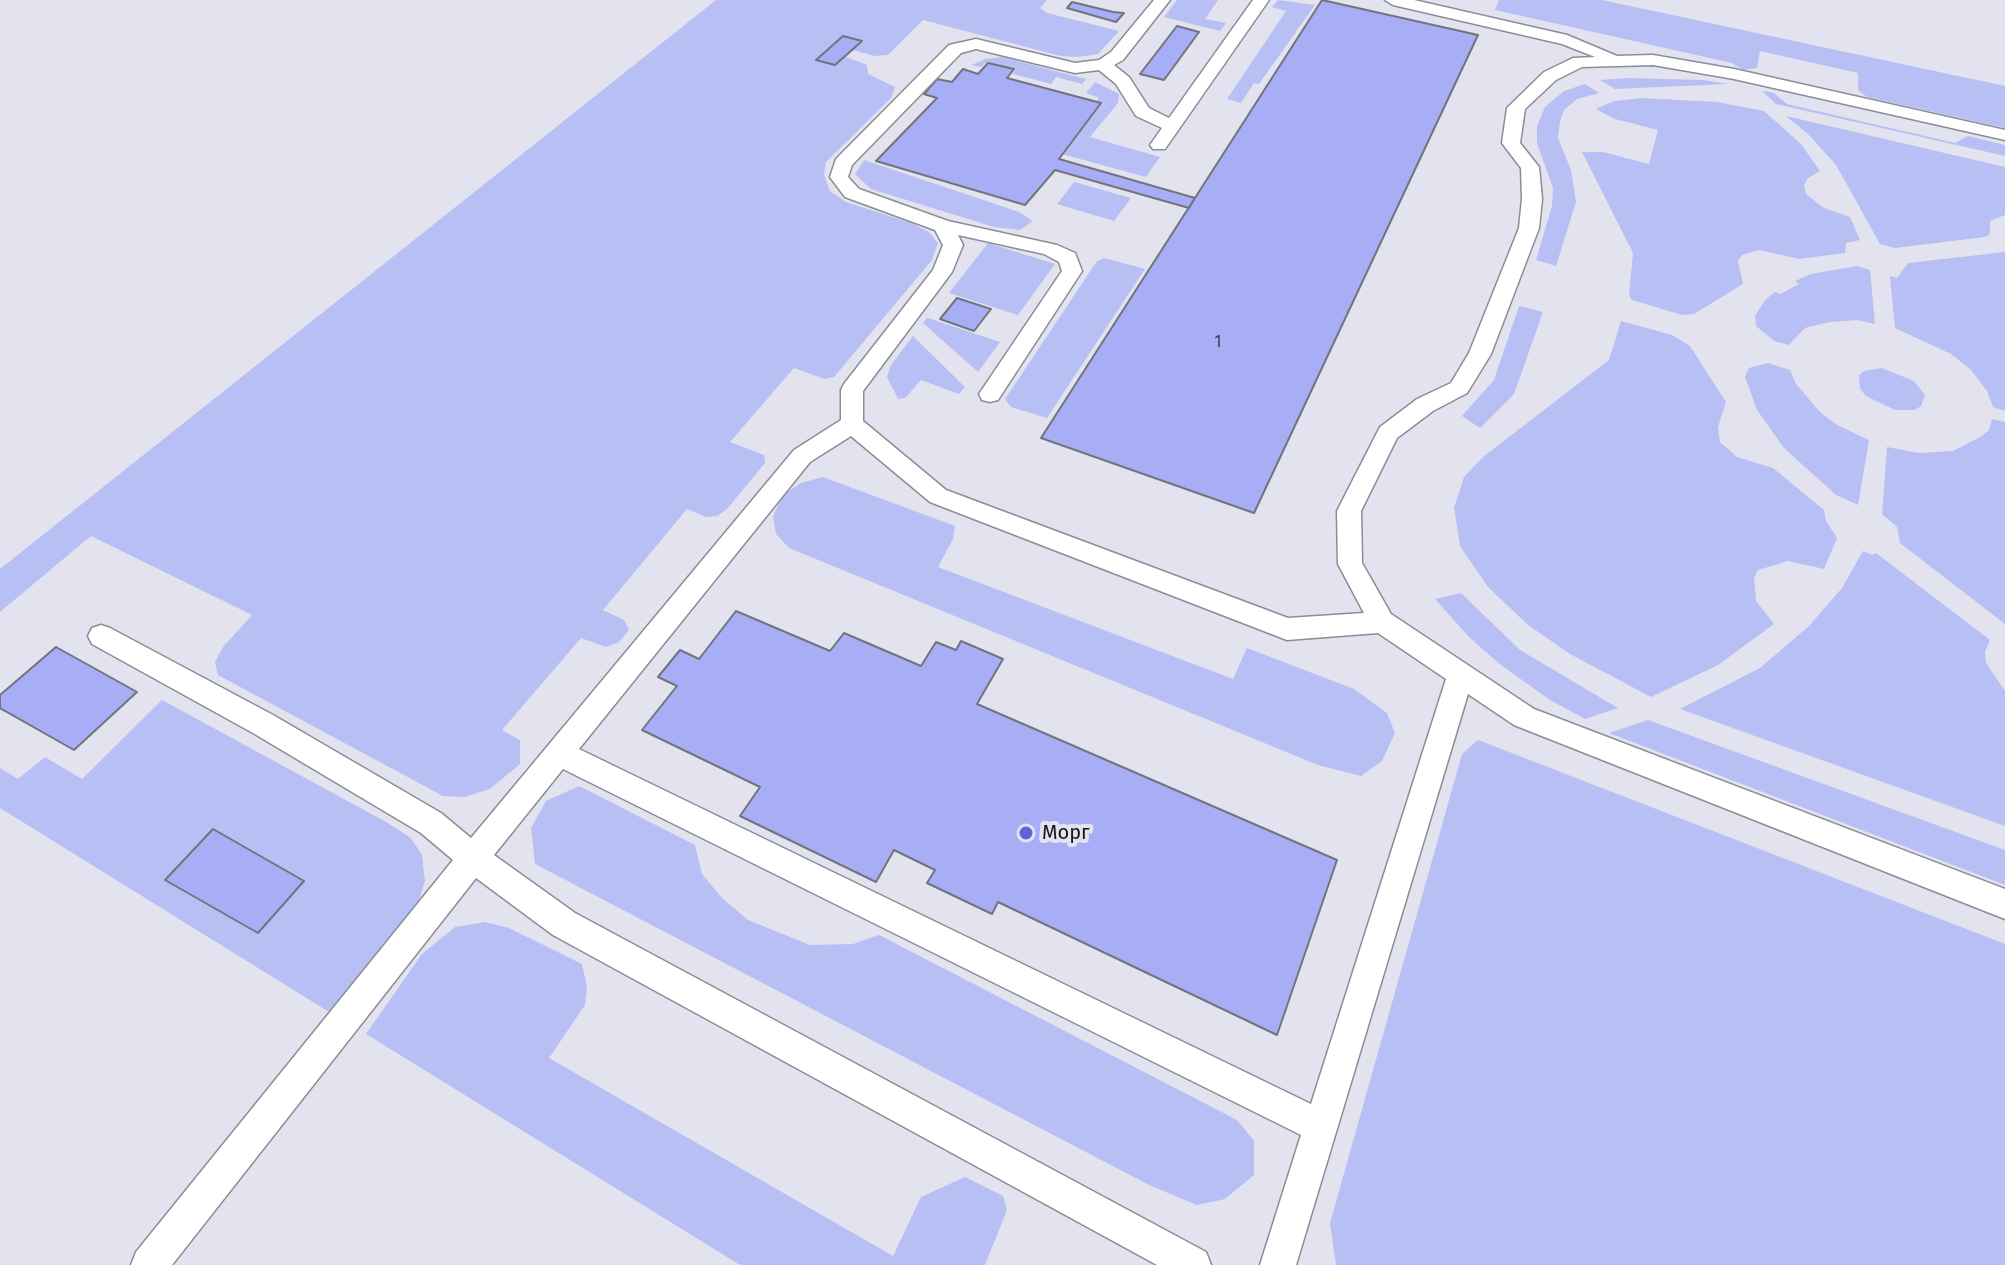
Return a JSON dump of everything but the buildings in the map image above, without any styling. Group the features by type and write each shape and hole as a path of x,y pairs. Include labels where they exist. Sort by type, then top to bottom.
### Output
{"lane":[{"path":"990,394 1072,271 1068,258 1050,249 943,226 852,193 839,177 843,163 955,49 976,44 1075,68 1103,64 1117,56 1162,0"},
{"path":"1159,145 1261,0"},
{"path":"1393,0 1567,40 1620,60"},
{"path":"2005,135 1734,74 1653,60 1579,62 1550,76 1516,108 1511,143 1530,167 1532,199 1529,228 1480,354 1459,388 1425,405 1388,433 1349,511 1350,564 1382,622 1524,717 2005,904"},
{"path":"1103,64 1123,81 1142,112 1172,126"},
{"path":"852,424 852,390 942,272 953,245 943,226"},
{"path":"852,424 938,496 1287,629 1382,622"},
{"path":"149,1265 473,858 802,456 852,424"},
{"path":"101,636 263,724 431,823 473,858 564,924 1193,1265"},
{"path":"1278,1265 1461,675"},
{"path":"559,753 1321,1127"}],"shaded area":[{"path":"716,0 1047,0 1040,8 1047,13 1119,31 1098,54 1078,57 1061,56 923,20 888,55 874,56 853,50 846,57 867,65 868,74 895,87 891,98 826,162 824,175 830,191 846,202 929,232 938,243 932,260 834,377 825,379 794,368 730,442 764,455 765,463 727,509 717,516 706,517 687,509 603,610 624,620 629,630 619,642 606,647 581,638 502,730 520,740 520,764 490,789 464,797 443,796 218,675 215,662 223,647 252,615 91,536 0,612 0,569"},
{"path":"1177,0 1218,0 1205,19 1226,23 1220,31 1164,17"},
{"path":"1278,0 1315,5 1259,84 1254,83 1241,103 1227,99 1286,11 1272,7"},
{"path":"1499,0 1602,0 2005,86 2005,128 1867,97 1858,90 1858,73 1760,51 1757,68 1743,70 1732,63 1495,10"},
{"path":"1002,57 1086,79 1082,84 1056,77 1051,84 1013,74 1015,70 985,63 981,67 971,65"},
{"path":"1600,80 1703,80 1728,84 1615,89"},
{"path":"1095,82 1119,94 1118,103 1090,137 1160,157 1146,177 1058,153 1099,98 1086,93"},
{"path":"1585,84 1599,93 1577,99 1564,110 1560,121 1558,138 1571,170 1576,202 1556,266 1536,260 1552,206 1553,188 1537,143 1537,126 1545,107 1564,91"},
{"path":"1762,91 1774,93 1787,104 1955,143 1968,136 2005,145 2005,156 1776,104"},
{"path":"1642,98 1717,102 1764,111 1801,144 1820,171 1808,178 1804,185 1806,194 1824,208 1850,217 1860,240 1846,243 1845,253 1799,259 1759,250 1742,255 1738,261 1743,284 1694,314 1682,315 1632,300 1629,295 1633,253 1582,152 1603,152 1649,164 1658,130 1615,119 1596,109 1614,101"},
{"path":"1786,116 2005,167 2005,215 1990,221 1990,234 1985,237 1895,248 1880,244 1836,165 1809,135"},
{"path":"864,160 1019,212 1033,221 1020,230 994,227 871,189 855,174"},
{"path":"1074,182 1131,198 1114,221 1057,204"},
{"path":"988,243 1055,264 1018,315 949,293"},
{"path":"2005,252 2005,411 1993,407 1987,391 1971,370 1951,354 1895,328 1890,276 1897,278 1908,263"},
{"path":"1104,258 1145,269 1047,418 1011,407 1005,399 1097,261"},
{"path":"1857,266 1870,270 1875,324 1857,320 1805,328 1789,345 1774,341 1756,326 1755,316 1765,300 1775,292 1780,294 1799,284 1795,281 1811,274"},
{"path":"1519,306 1543,312 1514,394 1480,428 1462,416 1494,380"},
{"path":"927,318 1000,342 978,372 923,323"},
{"path":"1621,321 1672,335 1690,346 1726,402 1718,427 1720,442 1737,457 1773,468 1824,510 1826,521 1837,538 1824,569 1788,561 1758,570 1754,578 1756,601 1774,624 1718,665 1651,697 1570,654 1528,625 1488,587 1460,546 1454,508 1464,477 1483,457 1609,360"},
{"path":"913,336 965,387 959,394 921,380 905,398 898,399 887,377 891,365"},
{"path":"1768,363 1790,370 1796,384 1820,412 1837,425 1869,440 1858,505 1836,495 1784,448 1757,410 1745,377 1749,368"},
{"path":"1882,368 1914,381 1925,395 1921,406 1915,410 1895,410 1866,396 1860,389 1859,375"},
{"path":"1992,419 2005,422 2005,624 1900,543 1897,527 1882,514 1887,447 1919,453 1953,451 1982,436 1989,430"},
{"path":"823,477 955,526 953,539 938,567 1233,679 1247,648 1354,689 1387,713 1395,733 1382,761 1361,776 1318,765 789,548 776,534 773,516 783,495 801,483"},
{"path":"1863,551 1872,555 1876,553 1990,640 1985,652 1986,663 2005,691 2005,826 1680,709 1760,668 1809,626 1842,588"},
{"path":"1461,593 1520,650 1618,708 1585,719 1550,700 1501,665 1470,638 1435,599"},
{"path":"162,700 386,822 411,838 422,855 425,881 417,907 329,1012 0,808 0,768 18,779 45,757 82,779"},
{"path":"1648,720 2005,850 2005,885 1609,733"},
{"path":"1478,740 2005,944 2005,1265 1336,1265 1330,1223 1462,754"},
{"path":"579,786 695,845 702,874 722,898 748,920 810,945 853,944 879,935 1237,1120 1254,1141 1254,1175 1225,1199 1197,1205 1149,1185 535,864 531,828 546,801"},
{"path":"485,922 509,928 582,964 587,987 585,1005 549,1058 893,1256 921,1197 965,1177 1003,1196 1007,1210 985,1265 740,1265 366,1034 422,954 455,927"}],"place":[{"name":"Морг","path":"1026,833"}]}
